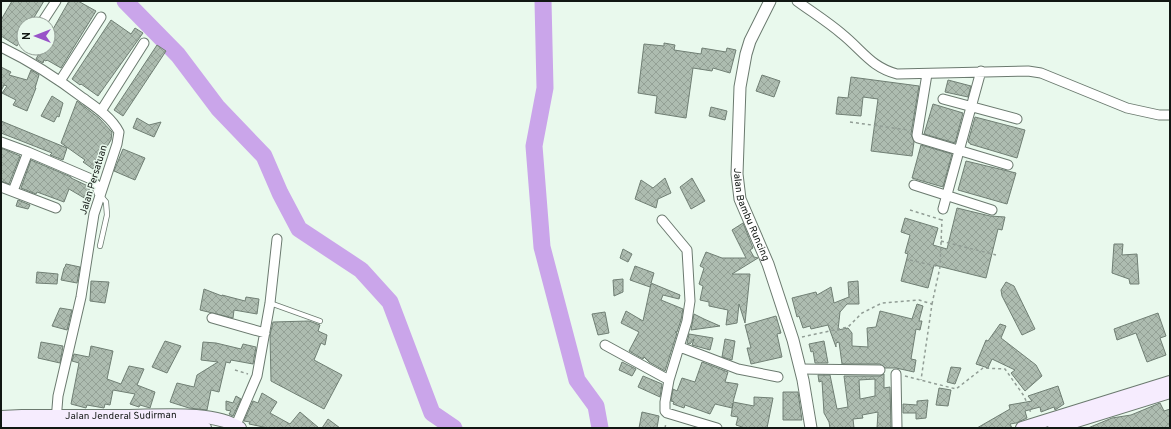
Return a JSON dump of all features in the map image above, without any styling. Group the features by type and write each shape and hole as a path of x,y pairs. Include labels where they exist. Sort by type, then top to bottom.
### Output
{"main road":[{"path":"1022,428 1170,382"},
{"path":"1055,428 1170,392"},
{"name":"Jalan Jenderal Sudirman","path":"132,423 180,415 221,420 238,427"},
{"name":"Jalan Jenderal Sudirman","path":"1,417 205,428"},
{"name":"Jalan Jenderal Sudirman","path":"1,426 37,427 56,421"}],"street":[{"path":"46,16 56,1"},
{"name":"Jalan Bambu Runcing","path":"770,1 750,41 746,54 740,87 737,174 740,199 768,264 793,340 811,428"},
{"path":"797,1 843,35 874,64 884,70 898,74 982,71 1028,71 1041,73 1127,108 1159,115 1170,115"},
{"path":"60,80 101,17"},
{"path":"101,111 144,43"},
{"name":"Jalan Persatuan","path":"1,47 16,54"},
{"name":"Jalan Persatuan","path":"21,56 60,80 101,111 111,120 119,132 117,144 94,214 81,297 58,396 56,421"},
{"path":"943,209 982,71"},
{"path":"928,74 918,138 1008,165"},
{"path":"943,99 1017,119"},
{"path":"1,142 91,179 97,186 100,193"},
{"path":"14,191 28,152"},
{"path":"914,185 992,210"},
{"path":"1,186 56,208"},
{"path":"662,220 687,250 690,301 687,321 669,380 664,402 665,411 667,413 717,428"},
{"path":"238,427 257,376 270,303 277,239"},
{"path":"212,318 265,333"},
{"path":"605,345 669,380"},
{"path":"680,347 738,369 778,377"},
{"path":"800,369 880,370"},
{"path":"896,374 897,428"}],"lane":[{"path":"100,193 106,202 107,215 100,246"},
{"path":"270,303 320,321"}],"path":[{"path":"850,122 918,131"},
{"path":"921,380 932,304 940,267 943,209"},
{"path":"910,210 942,220"},
{"path":"941,241 996,255"},
{"path":"910,260 940,267"},
{"path":"793,340 848,327 862,313 882,303 919,300 932,304"},
{"path":"896,374 956,389 983,368 1005,369 1024,396 1035,424"},
{"path":"235,370 257,376"}],"building":[{"path":"12,1 44,1 35,16 16,16 16,45 1,36 1,20"},
{"path":"69,1 78,1 96,11 61,68 47,60 44,60 43,63 36,59 38,56 56,56 56,24"},
{"path":"111,20 131,34 135,28 143,33 98,96 72,79"},
{"path":"664,43 675,45 674,50 701,54 702,48 726,52 727,48 736,50 730,73 713,68 712,71 693,68 686,118 655,113 657,96 638,93 644,44 664,46"},
{"path":"157,45 166,51 123,116 114,110"},
{"path":"1,67 11,72 9,75 27,80 31,70 39,75 36,88 27,111 13,105 16,100 2,93 7,86 4,85 1,91"},
{"path":"762,75 780,81 774,97 756,91"},
{"path":"851,77 919,86 911,134 914,142 912,156 871,151 878,99 863,97 861,116 836,114 838,97 848,98"},
{"path":"948,80 971,86 968,97 945,92"},
{"path":"52,96 63,103 59,117 57,116 54,122 41,116"},
{"path":"77,101 99,118 112,132 111,140 93,169 83,162 85,160 61,143"},
{"path":"933,104 963,113 955,143 924,134"},
{"path":"711,107 727,111 725,120 709,116"},
{"path":"975,117 1025,130 1017,158 970,144 968,142"},
{"path":"137,118 149,125 161,122 154,137 133,128"},
{"path":"1,121 67,148 63,160 50,155 52,153 1,133"},
{"path":"921,145 952,154 943,187 912,178"},
{"path":"1,148 20,156 9,184 1,181"},
{"path":"123,149 145,158 135,180 114,171"},
{"path":"31,160 90,187 86,199 69,189 64,202 21,188"},
{"path":"966,161 1016,173 1007,204 958,190"},
{"path":"665,178 671,193 658,199 656,208 635,199 641,180 653,188"},
{"path":"692,178 705,201 691,209 680,187"},
{"path":"18,200 30,205 28,209 16,206"},
{"path":"957,208 990,216 1005,217 1002,230 998,229 986,278 934,265 928,288 901,281 908,254 905,253 910,235 901,232 905,218 938,228 933,245 947,249"},
{"path":"743,223 753,248 750,250 754,257 758,258 732,274 750,274 745,323 739,304 737,323 726,325 728,310 709,306 709,302 700,300 703,286 699,284 704,268 700,266 706,252 722,258 746,258 732,230"},
{"path":"1114,244 1123,244 1122,255 1137,254 1139,284 1130,284 1129,279 1112,273"},
{"path":"623,249 632,254 628,262 620,258"},
{"path":"66,264 80,267 77,283 61,280"},
{"path":"635,266 654,273 651,283 680,295 679,299 663,295 661,300 683,309 677,332 675,332 677,333 665,371 649,362 644,357 643,359 629,351 639,332 621,323 626,311 643,321 651,284 650,287 630,280"},
{"path":"37,272 58,274 57,284 36,283"},
{"path":"623,279 623,292 614,296 613,280"},
{"path":"91,281 109,282 105,303 90,301"},
{"path":"858,281 859,304 847,304 840,312 838,330 848,328 852,333 852,346 868,347 867,328 876,327 880,311 912,319 917,304 923,306 919,321 922,321 920,330 916,329 911,359 916,360 914,372 896,368 885,368 880,364 842,364 839,342 836,343 836,347 828,325 811,329 810,326 803,328 799,316 797,317 792,298 816,292 817,295 831,287 834,303 849,297 848,282"},
{"path":"1006,282 1014,286 1035,329 1022,335 1002,296 1001,290"},
{"path":"204,289 222,296 245,301 246,297 259,299 257,314 234,310 233,318 200,310"},
{"path":"60,308 72,310 67,330 52,326"},
{"path":"605,312 609,333 598,335 592,314"},
{"path":"1158,313 1166,336 1160,338 1166,355 1147,362 1136,333 1117,340 1114,329"},
{"path":"694,314 704,319 720,326 691,330"},
{"path":"776,316 781,333 777,334 782,357 751,364 747,348 751,348 745,325"},
{"path":"309,321 320,325 318,331 327,335 325,345 321,343 314,360 342,375 324,409 271,381 270,335 273,322"},
{"path":"1000,324 1006,326 1001,338 1036,365 1042,376 1025,391 1011,373 1015,370 992,359 988,368 976,364 986,340 988,341"},
{"path":"689,334 713,338 710,350 692,345 694,339 690,344 687,343"},
{"path":"725,339 735,341 732,360 722,357"},
{"path":"165,341 181,346 167,373 152,367"},
{"path":"824,341 828,363 815,363 813,351 811,352 809,344"},
{"path":"41,342 63,346 60,363 38,358"},
{"path":"203,342 216,343 241,349 243,344 256,347 253,364 231,360 230,363 226,362 219,392 211,390 207,410 189,408 170,402 177,383 194,387 197,375 218,362 201,360"},
{"path":"91,346 113,351 107,379 121,384 129,366 144,369 137,385 155,392 150,408 130,404 135,394 113,390 110,405 105,404 104,408 87,405 86,408 71,404 79,363 72,361 74,354 89,357"},
{"path":"622,362 636,369 632,376 619,370"},
{"path":"702,362 728,372 725,382 738,384 733,402 754,406 754,397 773,398 767,428 745,428 736,425 738,417 731,416 733,403 732,408 715,404 710,414 685,405 684,408 673,404 674,402 671,401 673,389 677,391 682,378 695,382"},
{"path":"951,367 961,368 955,384 947,382"},
{"path":"884,374 884,388 890,387 891,428 877,428 878,412 862,415 863,418 853,419 854,428 830,428 829,422 824,413 822,381 819,382 818,375 830,375 837,409 848,407 844,376 880,376","holes":["875,379 875,396 860,399 859,380"]},
{"path":"643,376 662,384 660,397 638,387"},
{"path":"1058,386 1064,404 1055,410 1054,407 1041,412 1040,407 1025,411 1027,418 1010,424 1012,428 977,428 1010,409 1009,405 1032,401 1028,396"},
{"path":"939,388 951,390 948,406 936,405"},
{"path":"783,392 798,392 802,420 783,420"},
{"path":"262,393 277,402 270,413 290,424 300,412 319,428 268,428 249,424 250,422 244,421 253,401 258,403"},
{"path":"236,396 241,399 233,416 229,414 231,411 226,410 226,401 233,403"},
{"path":"928,400 926,418 916,419 916,413 903,413 903,404 917,405 917,401"},
{"path":"1160,403 1164,411 1170,409 1170,428 1088,428 1112,418 1131,415"},
{"path":"642,412 659,416 657,428 639,428"},
{"path":"328,419 340,428 322,428"}],"waterway":[{"path":"125,1 178,55 218,108 264,156 280,193 299,229 361,270 390,302 432,413 454,428"},
{"path":"543,1 545,88 534,146 542,247 577,380 596,406 600,428"}]}
